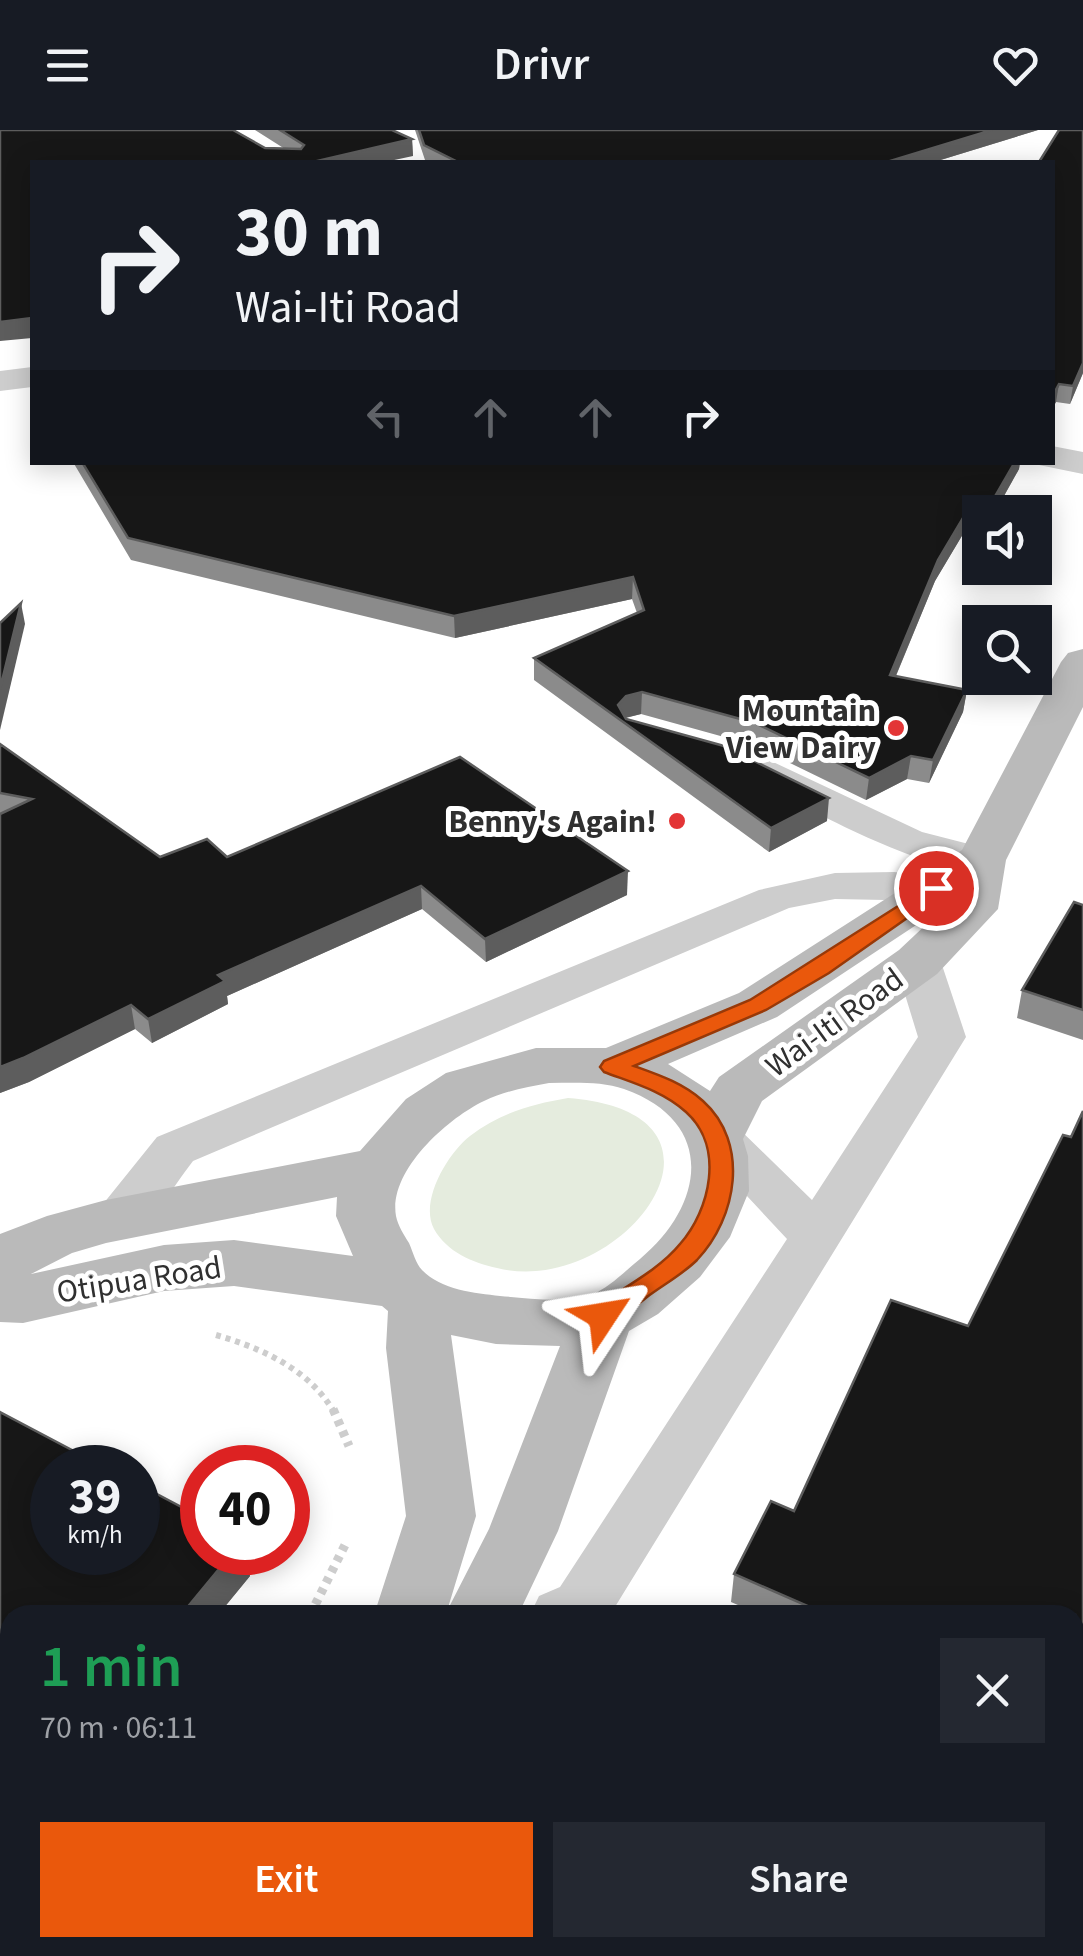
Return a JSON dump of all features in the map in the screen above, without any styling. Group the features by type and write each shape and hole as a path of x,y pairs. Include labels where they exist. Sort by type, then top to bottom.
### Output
{"street":[{"path":"0,381 30,377"},
{"path":"1055,458 1083,463"},
{"name":"Wai-Iti Road","path":"612,1067 758,1005 821,968 958,874 1006,818 1083,662"},
{"name":"Wai-Iti Road","path":"716,1136 739,1090 918,962 973,909 958,874"},
{"path":"409,1292 455,1312 520,1324 603,1316 688,1254 716,1213 722,1178 716,1136 697,1108 666,1086 612,1067 549,1065 498,1073 452,1094 408,1132 376,1169 364,1213 409,1292 441,1516 413,1605"},
{"name":"Otipua Road","path":"0,1264 14,1253 117,1219 376,1169"},
{"name":"Otipua Road","path":"0,1298 22,1299 164,1268 234,1263 409,1292"},
{"path":"487,1605 522,1531 603,1316"}],"lane":[{"path":"738,757 907,841 958,874"},
{"path":"117,1219 175,1148 774,899 810,886 958,874"},
{"path":"583,1605 942,1037 918,962"},
{"path":"716,1136 816,1236"}],"path":[{"path":"202,1333 257,1349 310,1380 345,1430 353,1462"},
{"path":"315,1605 348,1538"}],"shaded area":[{"path":"568,1098 626,1111 656,1135 664,1167 652,1200 626,1232 588,1257 544,1270 497,1268 453,1250 434,1229 430,1205 438,1178 453,1154 470,1136 505,1115"}],"building":[{"path":"0,130 233,130 265,148 301,149 304,145 280,130 392,130 412,139 322,160 30,160 30,318 0,322"},
{"path":"419,130 992,130 894,160 454,160 424,145"},
{"path":"1059,130 1083,130 1083,363 1073,386 1059,384 1055,391 1055,160 1040,160"},
{"path":"84,465 1013,465 996,495 962,495 962,520 938,560 890,675 962,689 965,695 933,760 911,756 869,778 755,723 642,692 626,696 618,705 626,719 724,746 829,798 771,828 534,658 644,610 633,577 454,616 128,538"},
{"path":"21,603 0,689 0,623"},
{"path":"0,744 160,857 207,839 227,857 460,757 628,871 485,939 421,886 218,975 225,981 148,1019 131,1005 0,1067 0,814 32,799 0,793"},
{"path":"1074,902 1083,905 1083,1010 1022,990"},
{"path":"1083,1111 1083,1605 805,1605 734,1574 771,1501 794,1511 891,1300 968,1326 1063,1135 1071,1137"},
{"path":"0,1412 62,1445 30,1445 30,1575 160,1575 160,1496 180,1506 180,1575 214,1575 189,1605 0,1605"}],"place":[{"name":"Mountain View Dairy","path":"896,728"},
{"name":"Benny's Again!","path":"677,821"}],"route":[{"path":"603,1316 688,1254 716,1213 722,1178 716,1136 697,1108 666,1086 612,1067 758,1005 821,968 936,888"}]}
